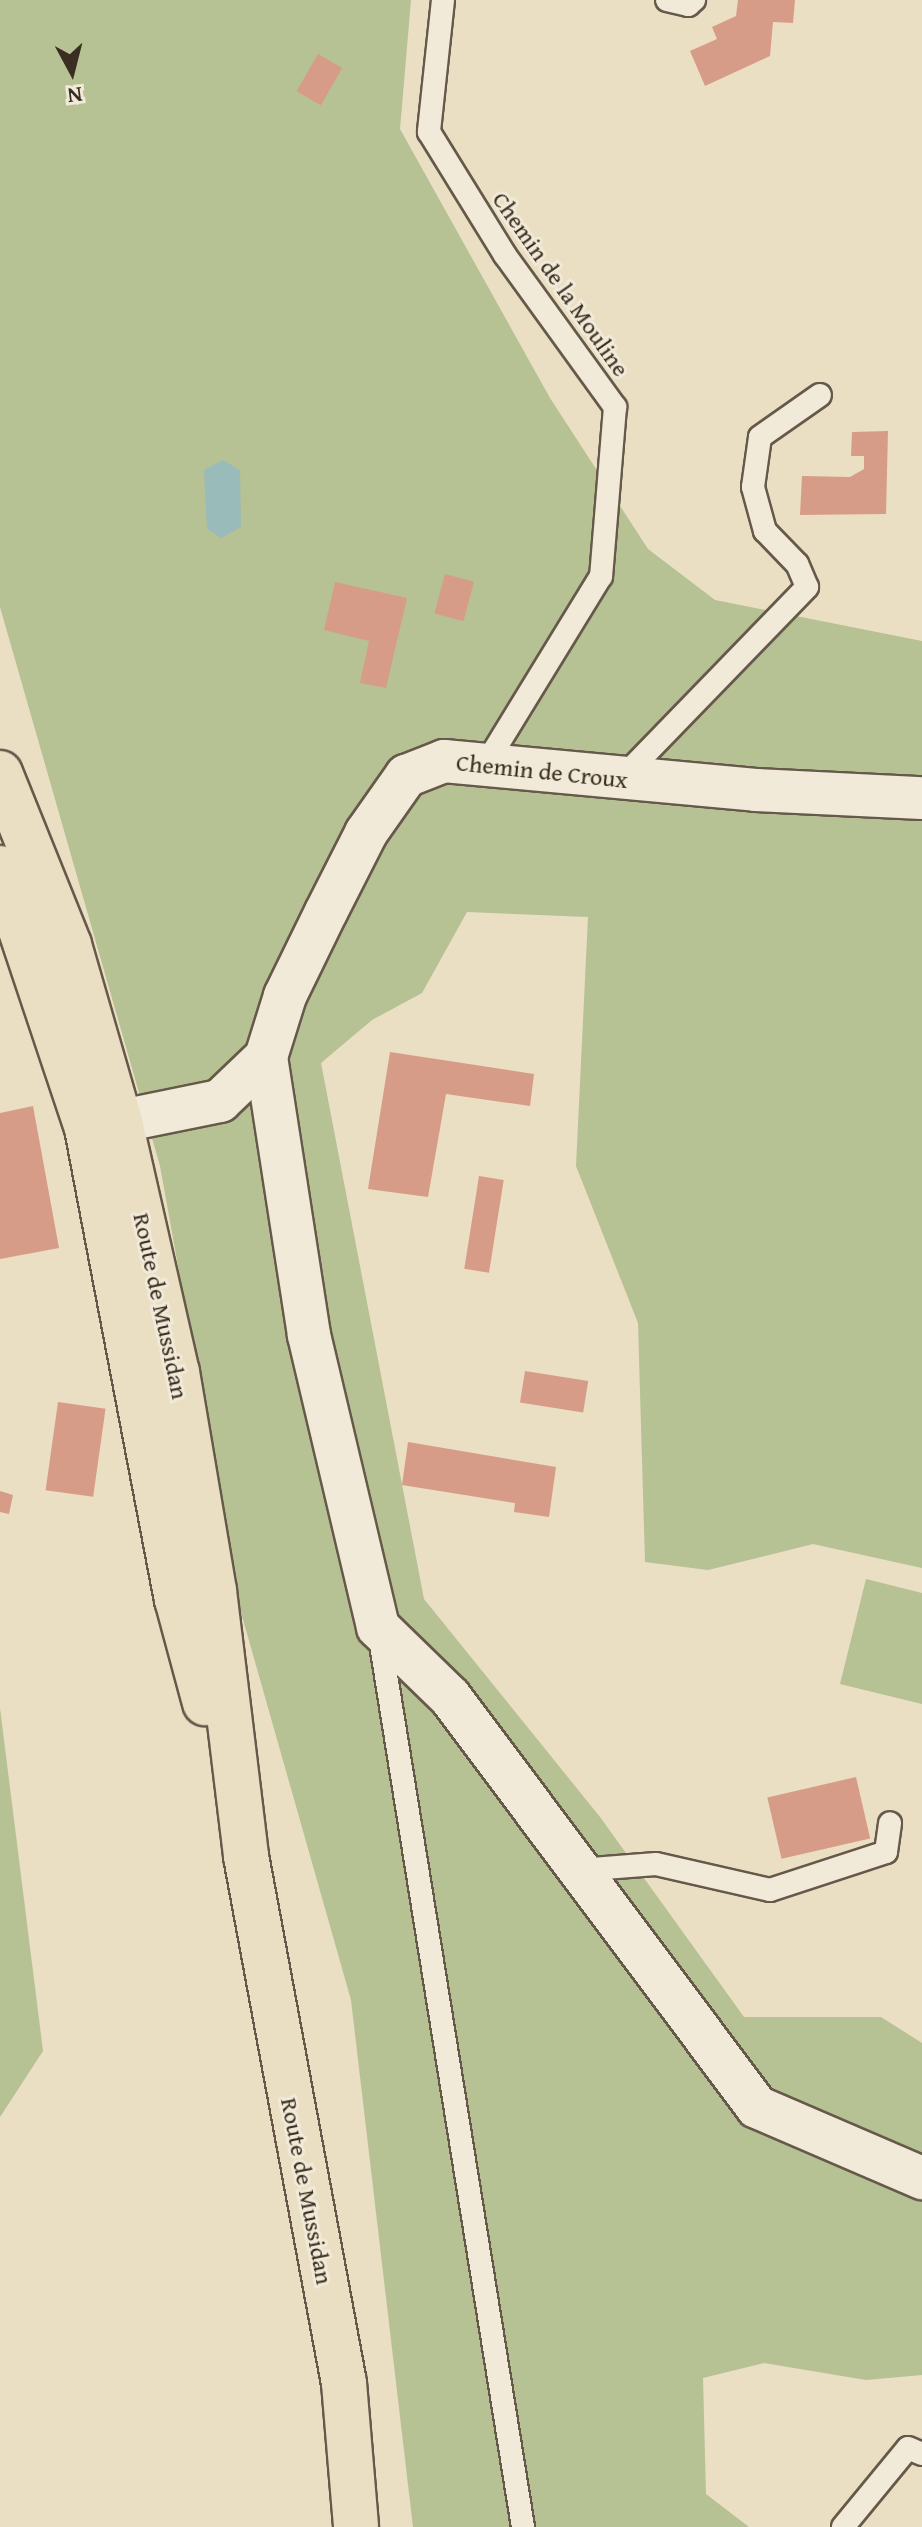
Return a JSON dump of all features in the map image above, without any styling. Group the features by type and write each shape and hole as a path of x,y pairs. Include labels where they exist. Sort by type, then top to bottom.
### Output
{"main road":[{"name":"Route de Mussidan","path":"0,773 69,945 103,1125 177,1599 246,1856 344,2383 356,2527"},
{"name":"Route de Mussidan","path":"0,868 103,1125"}],"street":[{"name":"Chemin de Croux","path":"103,1125 220,1101 266,1057 285,996 333,899 366,833 406,776 444,761 621,779 922,798"},
{"path":"266,1057 309,1335 378,1627 450,1697 757,2107 922,2178"}],"lane":[{"name":"Chemin de la Mouline","path":"443,0 429,132 505,255 615,407 601,576 484,767"},
{"path":"667,0 688,5 694,0"},
{"path":"621,779 807,587 797,564 765,531 753,487 760,437 820,395"},
{"path":"378,1627 523,2527"},
{"path":"579,1870 656,1864 770,1890 886,1852 890,1823"},
{"path":"843,2527 908,2448 922,2454"}],"green space":[{"path":"0,0 411,0 400,129 550,398 648,549 715,600 922,641 922,1568 813,1544 708,1570 645,1562 638,1323 576,1166 588,917 467,912 422,993 372,1020 321,1063 424,1599 600,1817 744,2017 881,2017 922,2043 922,2375 866,2380 764,2363 703,2378 706,2494 749,2527 413,2527 351,2000 240,1609 160,1166 0,607"},
{"path":"866,1579 922,1593 922,1704 840,1684"},
{"path":"0,1708 43,2051 0,2117"}],"water":[{"path":"223,460 240,470 241,527 221,538 207,529 204,470"}],"building":[{"path":"738,0 795,0 793,23 773,22 770,56 705,86 690,51 717,39 712,27 736,16"},
{"path":"318,54 342,68 321,105 296,91"},
{"path":"888,431 886,514 800,515 802,476 850,477 864,469 864,456 851,456 852,432"},
{"path":"445,574 474,582 463,621 434,614"},
{"path":"335,582 407,598 386,688 360,683 369,641 324,630"},
{"path":"390,1052 534,1074 530,1106 446,1094 428,1197 368,1189"},
{"path":"33,1106 59,1248 0,1259 0,1113"},
{"path":"479,1176 504,1180 489,1273 464,1269"},
{"path":"525,1371 588,1381 583,1413 520,1403"},
{"path":"58,1402 106,1409 93,1497 46,1490"},
{"path":"408,1442 556,1467 549,1517 514,1512 515,1503 402,1485"},
{"path":"0,1491 13,1495 9,1514 0,1512"},
{"path":"856,1777 870,1838 782,1859 767,1797"}]}
